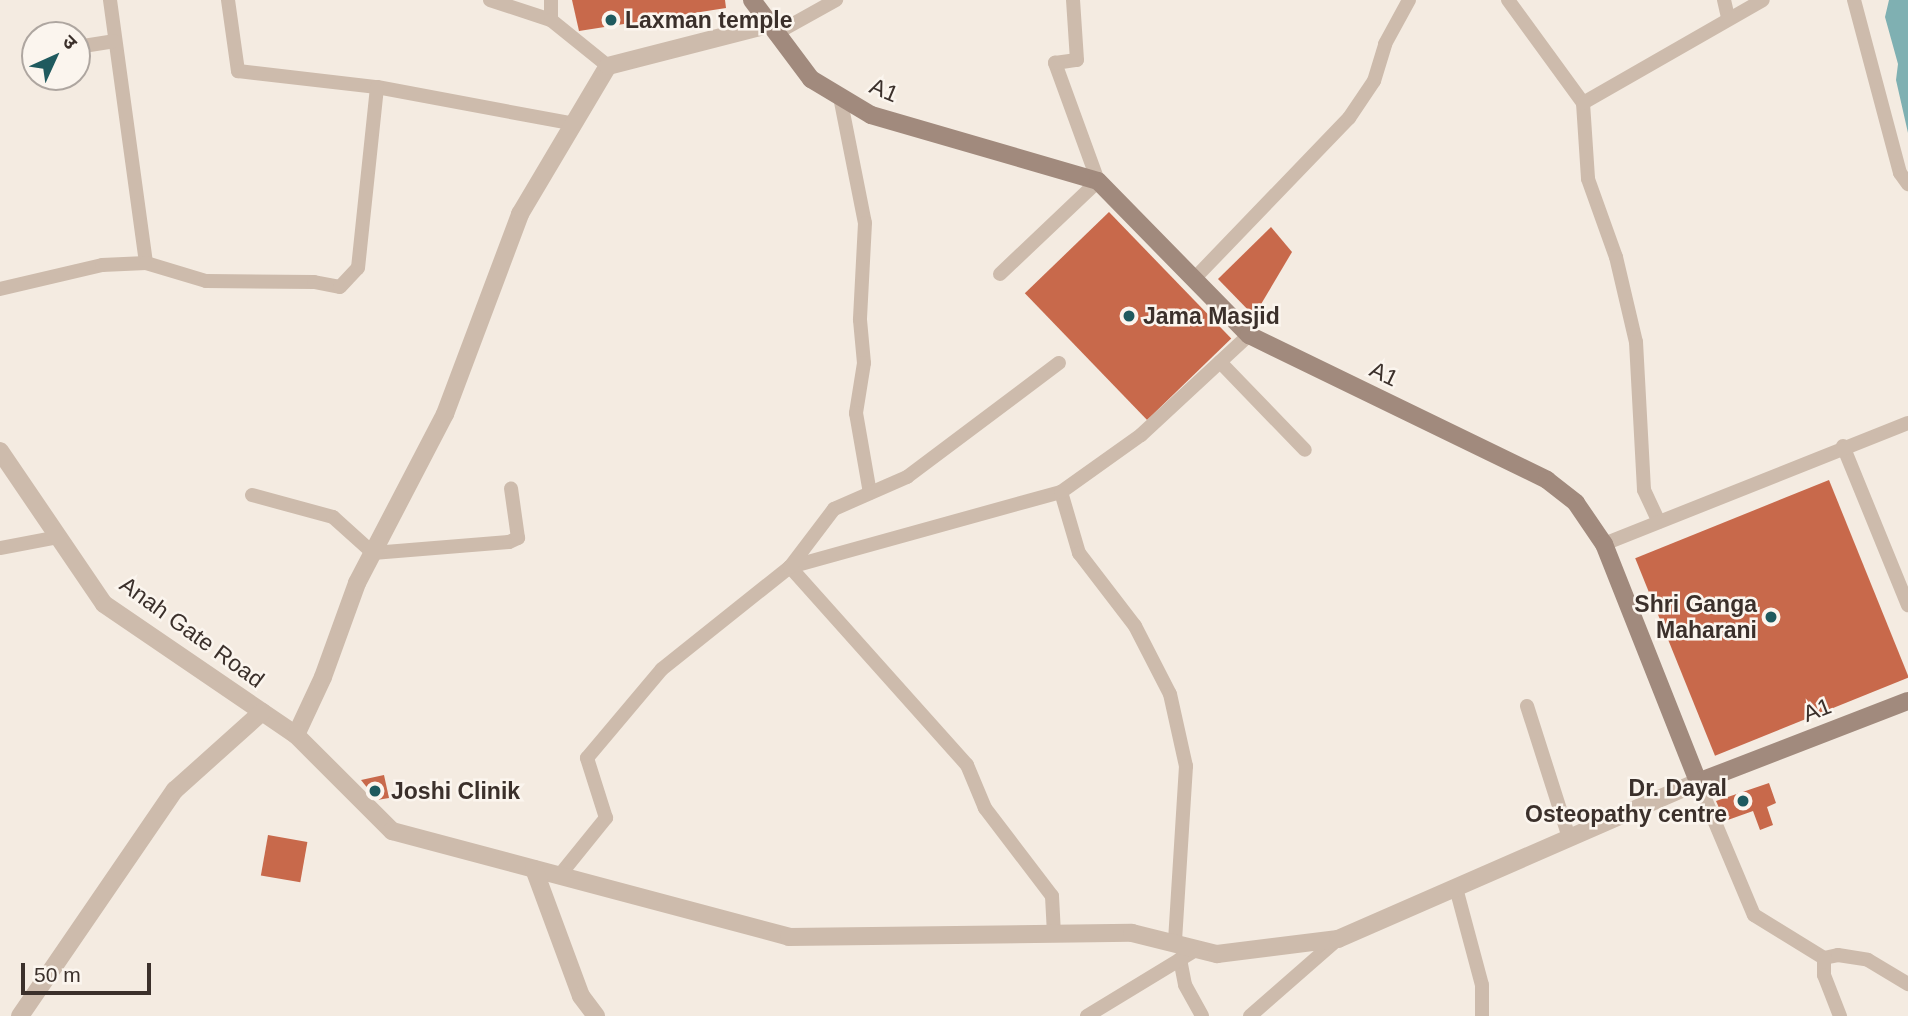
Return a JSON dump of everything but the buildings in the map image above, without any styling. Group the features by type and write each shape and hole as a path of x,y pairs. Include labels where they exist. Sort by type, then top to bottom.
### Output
{"main road":[{"name":"A1","path":"752,0 811,79 840,97 872,115 1098,181 1249,335 1547,480 1576,503 1604,544 1698,782 1908,701"}],"street":[{"path":"110,0 146,263"},
{"path":"228,0 238,71 377,86 575,124"},
{"path":"490,0 551,20 608,66"},
{"path":"551,0 551,20"},
{"path":"296,735 373,553 445,414 520,214 608,66 772,30 836,0"},
{"path":"1000,274 1098,181 1055,64 1076,60 1073,0"},
{"path":"1194,279 1349,118 1374,81 1385,44 1409,0"},
{"path":"1508,0 1583,103 1588,179 1616,257 1636,342 1644,490 1659,522"},
{"path":"1724,0 1728,17"},
{"path":"1583,103 1728,17 1763,0"},
{"path":"1854,0 1900,173 1908,184"},
{"path":"91,45 114,41"},
{"path":"0,289 102,265 146,263 206,281 314,282 340,287 358,268 377,86"},
{"path":"840,97 865,223 860,320 863,362 856,413 870,493"},
{"path":"790,567 1060,492 1141,435 1249,335"},
{"path":"1220,362 1305,450"},
{"path":"559,876 606,818 587,758 662,669 790,567 834,509 907,477 1059,363"},
{"path":"1604,544 1843,446 1908,423"},
{"path":"1843,446 1908,605"},
{"name":"Anah Gate Road","path":"0,452 104,604 296,735 392,831 789,937 1132,933 1177,951 1197,949 1217,954 1338,939 1698,782"},
{"path":"252,495 333,517 373,553 509,542 518,538 511,488"},
{"path":"1060,492 1079,553 1135,626 1170,694 1186,766 1177,951 1185,985 1202,1016"},
{"path":"0,548 59,537"},
{"path":"790,567 967,765 985,808 1052,896 1054,934"},
{"path":"1527,706 1569,838"},
{"path":"20,1016 175,790 262,712"},
{"path":"1698,782 1754,915 1824,958 1838,955 1868,960 1908,984"},
{"path":"534,869 581,996 596,1016"},
{"path":"1456,888 1482,985 1482,1016"},
{"path":"1250,1016 1338,939"},
{"path":"1087,1016 1177,951"},
{"path":"1824,958 1824,975 1840,1016"}],"water":[{"path":"1889,0 1908,0 1908,133 1896,80 1898,64 1885,17"}],"place":[{"name":"Laxman temple","path":"611,20"},
{"name":"Jama Masjid","path":"1129,316"},
{"name":"Shri Ganga Maharani","path":"1771,617"},
{"name":"Joshi Clinik","path":"375,791"},
{"name":"Dr. Dayal Osteopathy centre","path":"1743,801"}]}
